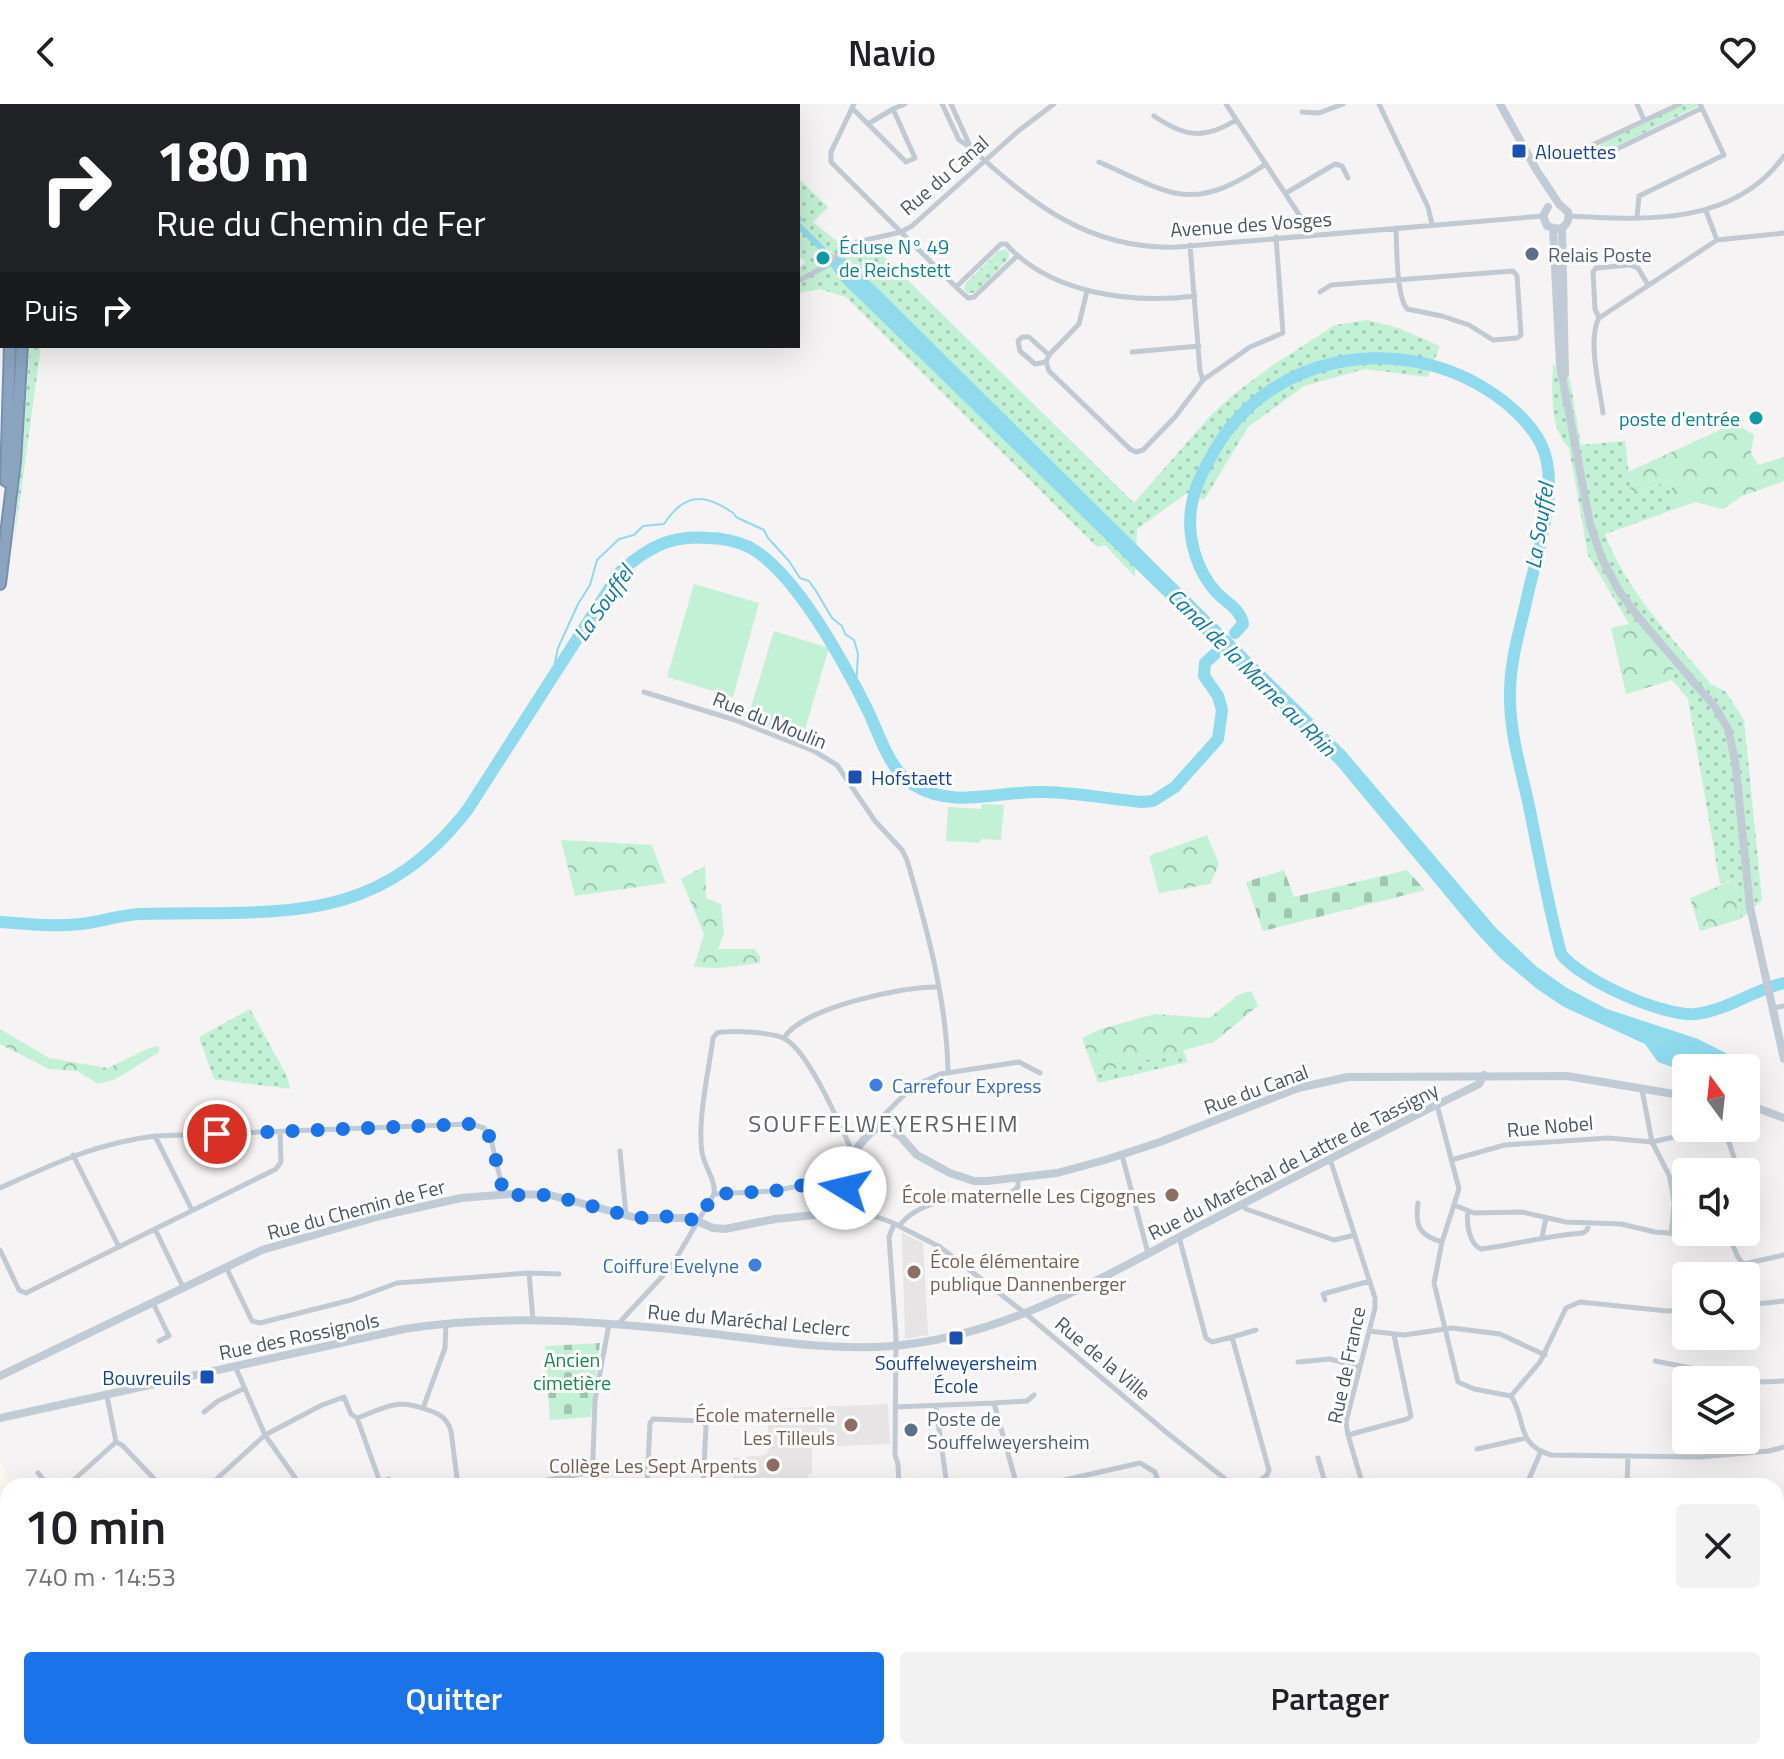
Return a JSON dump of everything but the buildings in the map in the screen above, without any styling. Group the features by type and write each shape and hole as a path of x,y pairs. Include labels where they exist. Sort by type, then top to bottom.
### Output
{"highway":[{"path":"0,555 8,450 10,348"},
{"path":"0,584 15,461 23,348"}],"street":[{"path":"868,124 874,118 905,104"},
{"path":"942,104 959,140 971,148"},
{"path":"951,104 971,148"},
{"name":"Rue du Canal","path":"800,280 826,266 842,250 857,242 901,232 922,218 1046,106 1054,104"},
{"path":"1226,104 1308,228 1308,235"},
{"path":"1302,112 1319,113 1343,104"},
{"path":"1379,104 1428,207 1432,224"},
{"path":"1500,104 1537,171 1569,216"},
{"path":"1637,104 1644,120"},
{"path":"1637,217 1639,196 1724,155 1701,106 1594,160 1588,147 1680,104"},
{"path":"893,109 915,158 906,162 853,106 831,152 831,162 968,298 974,297 1017,256"},
{"path":"1154,116 1173,128 1200,135 1220,130 1236,120"},
{"name":"Avenue des Vosges","path":"971,148 1032,199 1100,238 1129,246 1190,245 1543,216"},
{"path":"1569,216 1672,217 1706,211 1730,202 1754,187 1784,156"},
{"path":"1099,162 1154,188 1190,195 1208,193 1234,184 1266,164"},
{"path":"1286,193 1335,164 1342,166 1348,178"},
{"path":"1537,171 1548,207"},
{"path":"1558,229 1547,226 1543,216 1548,207 1559,204"},
{"path":"1706,211 1717,240"},
{"path":"1569,216 1558,229 1564,390 1586,508 1606,568 1632,610 1715,707 1731,736 1745,879 1784,1059"},
{"path":"1320,292 1331,285 1401,280 1513,271 1517,276 1521,335 1493,340 1469,325 1407,309 1402,303 1401,280 1396,228"},
{"path":"1603,413 1594,342 1594,326 1599,318 1717,240 1784,233"},
{"path":"1087,291 1079,324 1048,359 1035,364 1020,351 1018,341 1029,337 1048,359 1049,371 1136,452 1146,448 1165,428 1203,380 1250,347 1283,333 1276,237"},
{"path":"956,287 1001,244 1006,244 1017,256 1087,291 1147,298 1195,296"},
{"path":"1190,245 1203,380"},
{"path":"1599,318 1595,309 1593,272 1596,268 1630,265 1638,268 1648,285"},
{"path":"1132,352 1199,346"},
{"name":"Rue du Moulin","path":"644,692 735,720 814,751 837,765 875,821 900,847 907,860 932,945 948,1073"},
{"path":"784,1038 788,1030 797,1024 846,1003 879,994 938,987"},
{"path":"1773,1008 1784,1006"},
{"path":"592,1478 595,1400 614,1324 671,1267 714,1194 714,1183 702,1151 702,1129 713,1038 717,1033 784,1038 797,1050 822,1089 852,1151"},
{"path":"851,1208 843,1177 852,1151 878,1127 882,1117 912,1087 928,1078 948,1073 1019,1062 1040,1073"},
{"name":"Rue du Canal","path":"878,1127 900,1136 917,1155 950,1173 974,1181 987,1181 1057,1173 1122,1155 1323,1081 1373,1075 1581,1077 1672,1094"},
{"name":"Rue du Maréchal de Lattre de Tassigny","path":"1026,1314 1479,1084 1484,1075"},
{"path":"1454,1205 1468,1211 1522,1212 1546,1218 1621,1224 1671,1234 1672,1189 1669,1175 1652,1142 1642,1090"},
{"path":"1437,1105 1459,1189 1442,1242 1434,1283 1458,1382 1474,1389 1511,1396"},
{"path":"1760,1109 1784,1118"},
{"path":"0,1188 73,1155 113,1143 155,1136 471,1124 484,1128 491,1139 504,1195"},
{"path":"0,1250 19,1290 26,1293 276,1169 281,1162 280,1131"},
{"path":"155,1136 192,1210"},
{"name":"Rue Nobel","path":"1451,1160 1505,1145 1608,1138 1652,1142 1672,1137"},
{"path":"620,1151 626,1215"},
{"path":"73,1155 119,1247"},
{"path":"1122,1155 1148,1253"},
{"name":"Rue de France","path":"1330,1159 1370,1281 1375,1308 1346,1422 1361,1478"},
{"path":"714,1194 774,1191 843,1177"},
{"path":"899,1478 895,1455 895,1346 889,1237 896,1225 911,1215 945,1201 1015,1191 1018,1178"},
{"name":"Rue du Chemin de Fer","path":"0,1376 271,1247 380,1216 461,1198 504,1195 563,1197 637,1218 675,1216 725,1229 775,1219 846,1212 851,1208"},
{"path":"1418,1203 1421,1232 1425,1237 1442,1242"},
{"path":"1242,1204 1246,1209 1334,1240 1355,1235"},
{"name":"Rue de la Ville","path":"851,1208 896,1225 940,1247 1224,1478"},
{"path":"1468,1211 1467,1219 1476,1247 1510,1246 1542,1237 1583,1233 1589,1223"},
{"path":"1542,1237 1546,1218"},
{"path":"155,1229 183,1287"},
{"path":"1179,1237 1206,1338 1212,1342 1256,1330"},
{"path":"1732,1246 1738,1260 1744,1264 1784,1255"},
{"path":"226,1267 252,1321 260,1323 351,1300 397,1283 529,1273 559,1274"},
{"path":"529,1273 533,1320"},
{"path":"1325,1300 1323,1294 1370,1281"},
{"path":"1760,1304 1784,1301"},
{"path":"1511,1396 1545,1355 1566,1308 1572,1304 1580,1302 1672,1311"},
{"path":"152,1303 169,1336 159,1341"},
{"name":"Rue du Maréchal Leclerc","path":"614,1324 813,1345 895,1346 973,1331 1026,1314"},
{"name":"Rue des Rossignols","path":"0,1418 404,1329 446,1323 533,1320 614,1324"},
{"path":"423,1408 445,1348 446,1323"},
{"path":"1369,1331 1394,1335 1445,1328 1500,1334 1545,1355"},
{"path":"1348,1435 1411,1416 1394,1335"},
{"path":"1232,1337 1269,1470 1263,1478"},
{"path":"1298,1362 1330,1359 1360,1367"},
{"path":"1655,1361 1763,1382 1784,1381"},
{"path":"235,1366 265,1435 295,1478"},
{"path":"204,1412 243,1389"},
{"path":"895,1407 1027,1401 1034,1395"},
{"path":"107,1396 116,1442"},
{"path":"1511,1396 1526,1438 1541,1451 1565,1456 1700,1457 1784,1447"},
{"path":"218,1478 265,1435 344,1397 351,1414 357,1418 379,1478"},
{"path":"357,1418 397,1404 410,1403 439,1414 448,1422 457,1478"},
{"path":"994,1403 1015,1478"},
{"path":"936,1407 946,1478"},
{"path":"647,1478 650,1423 653,1419 703,1421 706,1426 703,1478"},
{"path":"1477,1449 1526,1438"},
{"path":"76,1478 116,1442"},
{"path":"116,1442 153,1478"},
{"path":"1529,1478 1541,1451"},
{"path":"1627,1478 1628,1456"},
{"path":"1318,1458 1324,1478"},
{"path":"1073,1478 1140,1463 1155,1472 1157,1478"},
{"path":"559,1478 592,1472"},
{"path":"38,1473 42,1478"}],"shaded area":[{"name":"École élémentaire publique Dannenberger","path":"902,1233 923,1243 928,1332 928,1335 905,1339"},
{"path":"888,1404 890,1444 812,1447 812,1473 808,1474 808,1478 734,1478 733,1458 766,1455 769,1449 767,1409"},
{"path":"0,1460 8,1478 0,1478"}],"green space":[{"path":"1685,104 1698,106 1605,152 1598,150 1601,143"},
{"path":"800,180 828,207 813,222 843,246 866,239 1134,503 1212,414 1233,395 1335,325 1367,320 1398,328 1440,346 1428,377 1365,369 1304,386 1248,427 1204,500 1187,493 1137,529 1135,577 1105,545 1097,547 846,297 820,289 800,293 800,267 805,262 800,258"},
{"path":"1005,249 1009,258 976,292 968,294 964,288 967,282 999,251"},
{"path":"30,348 41,348 14,543"},
{"path":"1553,364 1570,380 1581,445 1625,441 1631,493 1671,481 1695,502 1605,534 1638,595 1711,684 1726,692 1744,720 1762,900 1741,919 1734,880 1720,884 1688,699 1672,680 1674,670 1629,624 1588,555 1569,448 1555,419"},
{"path":"1735,423 1754,435 1751,453 1758,465 1784,457 1784,481 1742,496 1723,509 1695,502 1675,504 1670,481 1631,493 1628,472"},
{"path":"694,584 759,603 733,697 667,677"},
{"path":"1629,624 1674,670 1672,680 1626,694 1611,628"},
{"path":"774,631 829,648 803,736 747,720"},
{"path":"982,804 1004,805 1001,840 981,839 980,843 946,841 948,807 981,809"},
{"path":"1207,835 1219,864 1210,884 1159,893 1149,856"},
{"path":"561,840 652,845 666,883 575,896"},
{"path":"705,866 706,898 721,904 724,934 718,949 754,949 760,956 760,963 719,968 694,967 704,934 681,879"},
{"path":"1284,870 1294,897 1407,870 1425,890 1263,931 1246,882"},
{"path":"1734,880 1741,919 1700,931 1690,898"},
{"path":"1251,991 1258,1006 1214,1042 1095,1074 1082,1038 1101,1029 1155,1014 1209,1018 1240,994"},
{"path":"250,1009 287,1076 290,1089 214,1079 199,1037"},
{"path":"0,1029 49,1058 108,1068 147,1049 159,1046 159,1052 116,1079 98,1084 77,1071 49,1069 0,1044"},
{"path":"1183,1050 1188,1062 1098,1083 1095,1074"},
{"name":"Ancien cimetière","path":"600,1343 591,1417 550,1420 545,1346"}],"water":[{"name":"Canal de la Marne au Rhin","path":"800,223 836,258 839,256 870,281 1345,751 1496,928 1537,967 1567,988 1607,1009 1698,1039 1727,1054 1672,1054 1672,1067 1658,1062 1645,1044 1564,1007 1500,958 1337,765 841,281 830,265 832,263 800,231"}],"waterway":[{"name":"La Souffel","path":"1235,633 1243,624 1242,619 1204,575 1195,554 1190,520 1195,493 1204,470 1240,416 1269,391 1302,373 1338,362 1376,358 1414,361 1451,372 1486,389 1524,420 1541,444 1547,461 1549,480 1545,521 1514,657 1510,707 1516,750 1561,954 1586,975 1624,995 1664,1010 1682,1013 1708,1012 1784,983"},
{"path":"552,677 558,648 590,585 597,560 619,539 634,535 643,526 664,524 678,507 702,499 720,505 764,530 800,578 809,581 832,618 854,640 858,654 856,688"},
{"name":"La Souffel","path":"0,922 70,925 140,914 279,911 320,905 359,894 397,876 433,848 468,809 620,572 640,556 670,541 694,538 728,540 749,547 767,559 802,598 818,622 898,771 914,785 945,796 962,798 1045,792 1153,801 1175,787 1218,739 1222,710 1218,696 1204,676 1205,663 1215,654"}],"place":[{"name":"Alouettes","path":"1519,151"},
{"name":"Relais Poste","path":"1532,254"},
{"name":"Écluse N° 49 de Reichstett","path":"823,258"},
{"name":"poste d'entrée","path":"1756,418"},
{"name":"Hofstaett","path":"855,777"},
{"name":"Carrefour Express","path":"876,1085"},
{"name":"École maternelle Les Cigognes","path":"1172,1195"},
{"name":"Coiffure Evelyne","path":"755,1265"},
{"name":"École élémentaire publique Dannenberger","path":"914,1272"},
{"name":"Souffelweyersheim École","path":"956,1338"},
{"name":"Bouvreuils","path":"207,1377"},
{"name":"École maternelle Les Tilleuls","path":"851,1425"},
{"name":"Poste de Souffelweyersheim","path":"911,1430"},
{"name":"Collège Les Sept Arpents","path":"773,1465"}],"district":[{"name":"SOUFFELWEYERSHEIM","path":"884,1123"}],"route":[{"path":"217,1134 471,1124 484,1128 491,1139 504,1195 563,1197 637,1218 675,1216 698,1221 714,1194 774,1191 843,1177 845,1188"}]}
